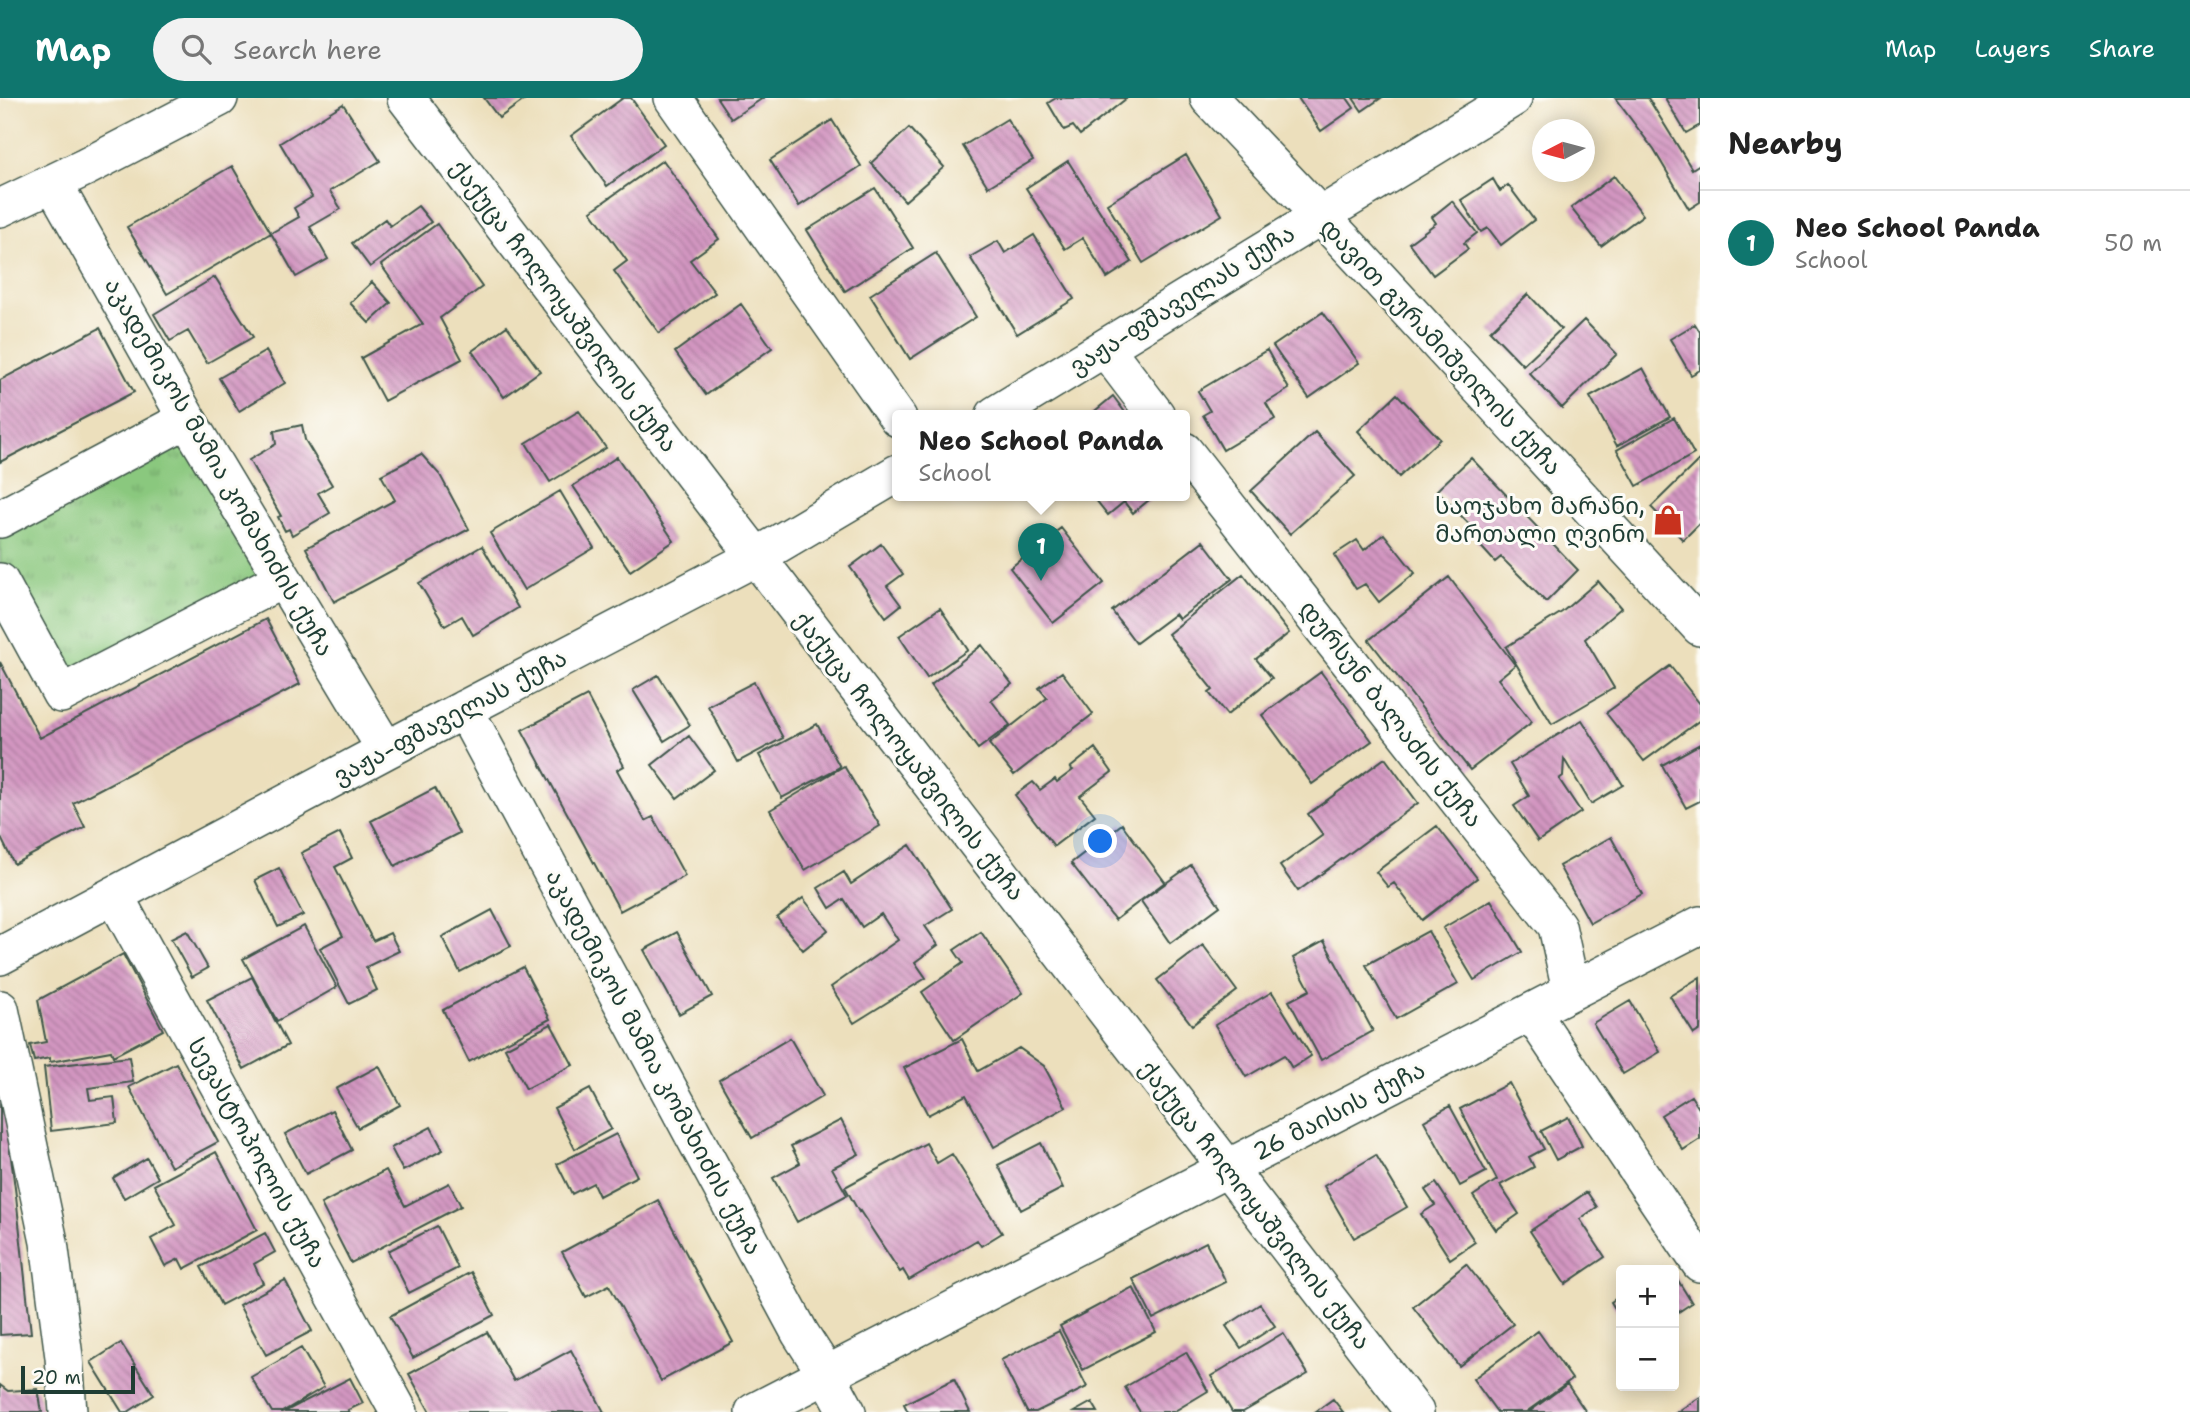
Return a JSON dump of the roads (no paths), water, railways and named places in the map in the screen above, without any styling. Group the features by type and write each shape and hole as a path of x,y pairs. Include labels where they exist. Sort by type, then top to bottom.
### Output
{"street":[{"path":"0,208 219,98"},
{"name":"ქაქუცა ჩოლოყაშვილის ქუჩა","path":"406,98 1415,1412"},
{"path":"673,98 892,410"},
{"name":"დავით გურამიშვილის ქუჩა","path":"1209,98 1700,627"},
{"name":"ვაჟა-ფშაველას ქუჩა","path":"1003,410 1513,98"},
{"name":"აკადემიკოს მამია კომახიძის ქუჩა","path":"53,183 187,419 386,750"},
{"path":"1105,348 1152,410"},
{"path":"0,519 187,419"},
{"name":"დურსუნ ბალაძის ქუჩა","path":"1190,457 1557,926 1571,990"},
{"name":"ვაჟა-ფშაველას ქუჩა","path":"0,956 386,750 757,557 892,477"},
{"path":"0,582 61,694 283,579"},
{"name":"აკადემიკოს მამია კომახიძის ქუჩა","path":"464,709 800,1333 827,1374 847,1412"},
{"name":"სევასტოპოლის ქუჩა","path":"114,895 399,1412"},
{"name":"26 მაისის ქუჩა","path":"754,1412 1700,925"},
{"path":"0,1009 48,1242 64,1357 68,1412"},
{"path":"1531,1012 1700,1264"}],"place":[{"name":"საოჯახო მარანი, მართალი ღვინო","path":"1668,520"},
{"name":"Neo School Panda","path":"1041,581"}]}
